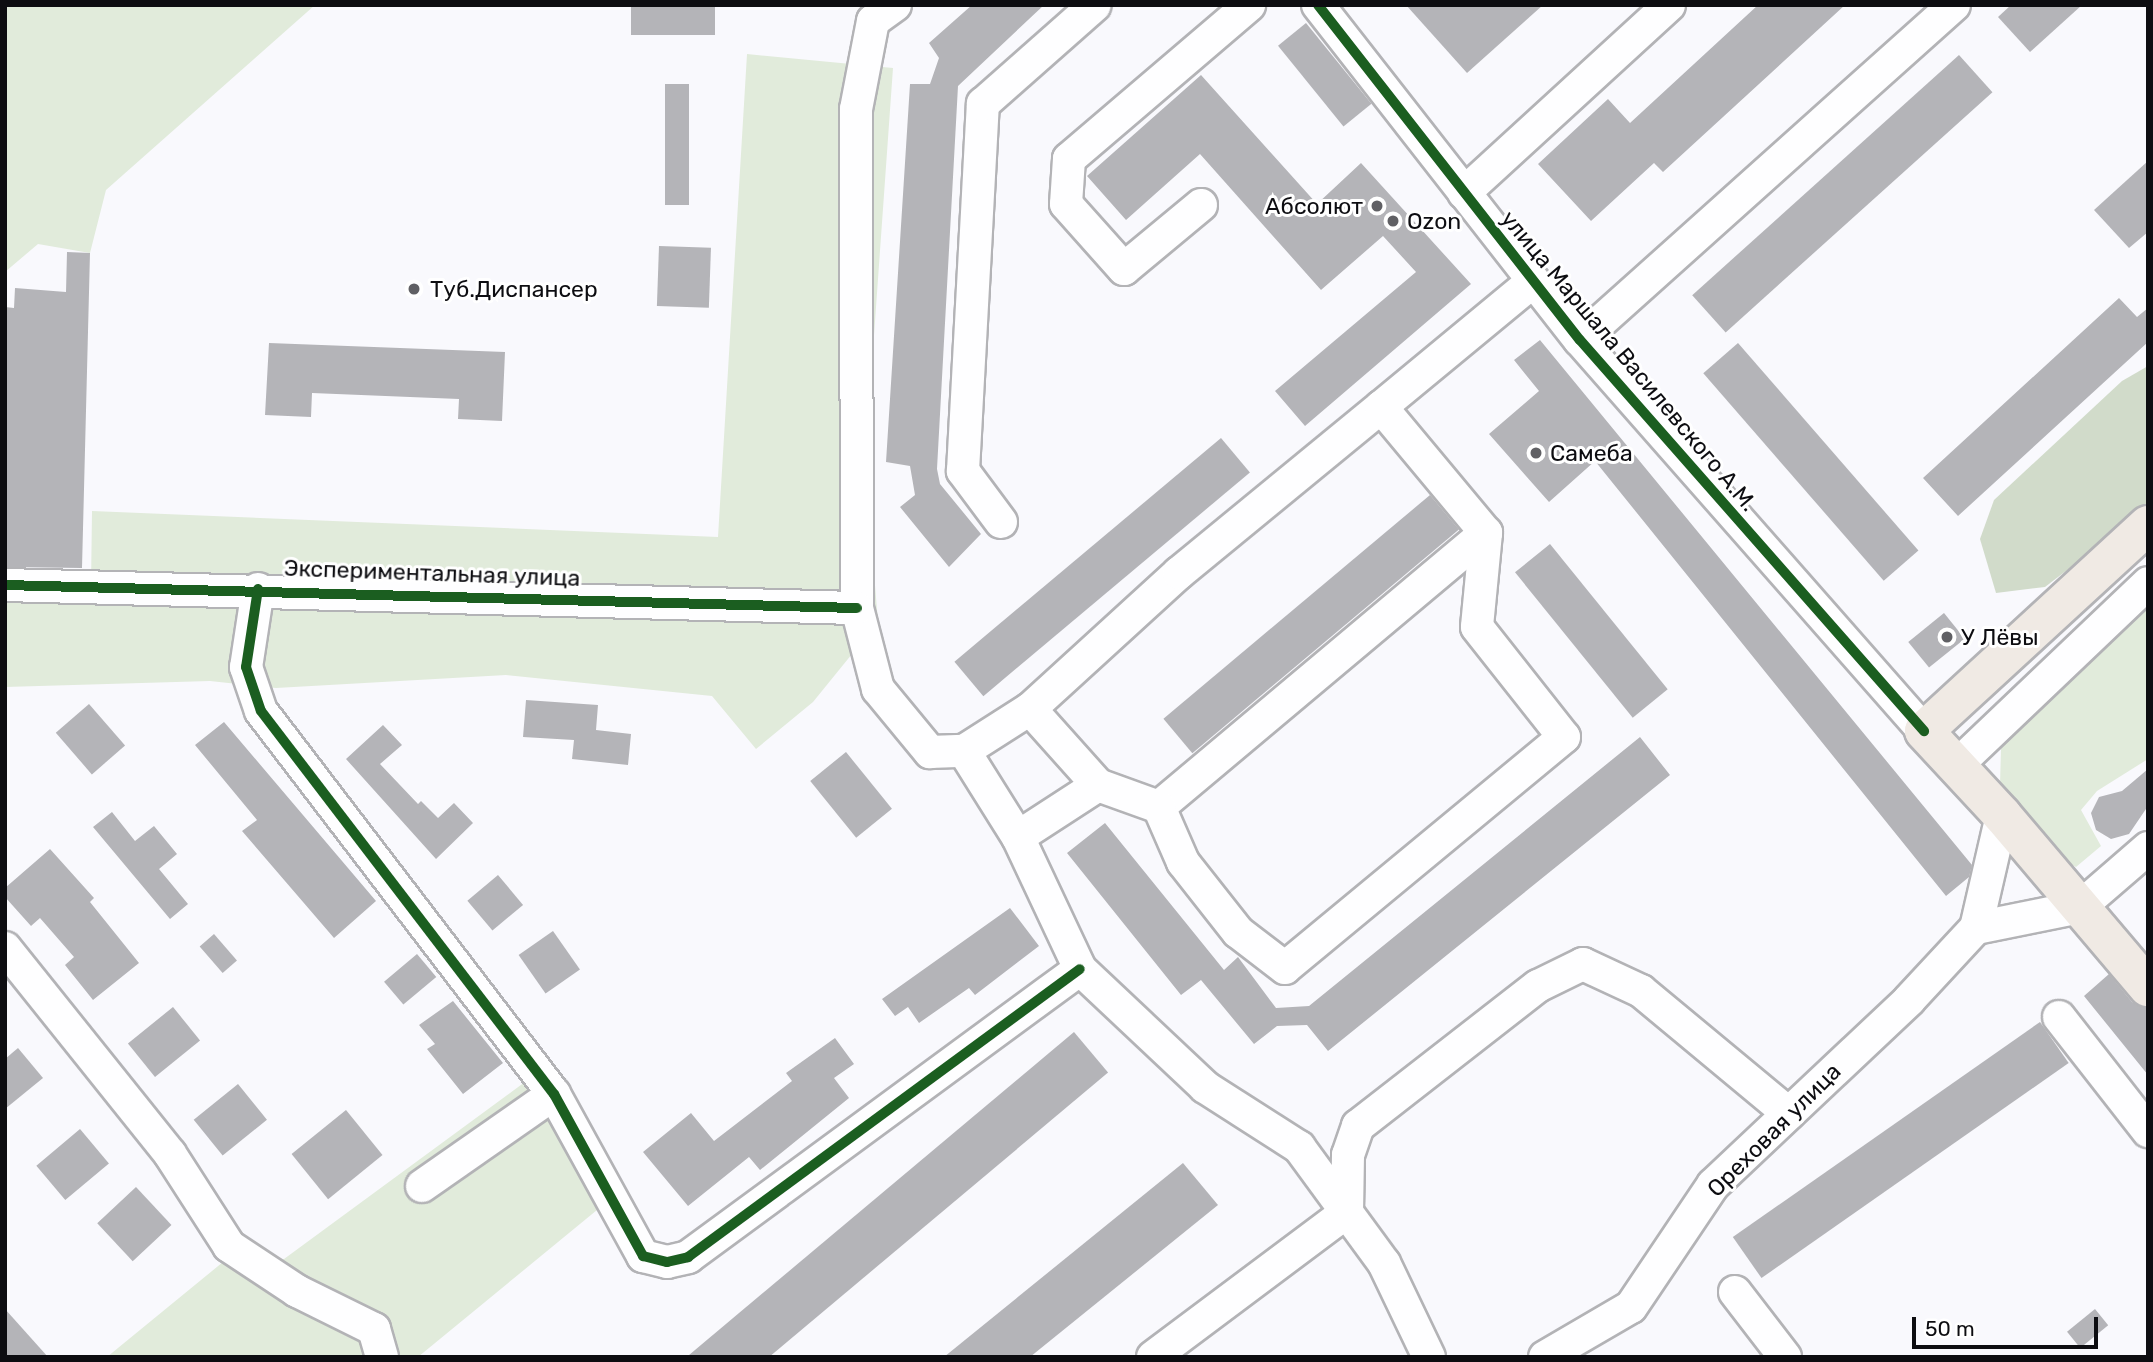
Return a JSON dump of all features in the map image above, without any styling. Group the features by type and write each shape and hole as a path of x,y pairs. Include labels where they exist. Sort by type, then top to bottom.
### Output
{"main road":[{"path":"1924,731 2148,525"},
{"name":"улица Маршала Василевского А.М.","path":"1924,731 2002,815 2148,987"}],"street":[{"path":"895,5 873,21 856,108 857,608 878,689 930,752 964,751 1030,709 1179,573 1532,282"},
{"path":"1001,522 963,471 983,104 1095,5"},
{"path":"1201,205 1124,269 1066,204 1069,159 1249,5"},
{"name":"улица Маршала Василевского А.М.","path":"1318,5 1580,340 1924,731"},
{"path":"1464,193 1669,5"},
{"path":"1580,340 1954,5"},
{"path":"1030,709 1097,785 1159,807 1183,862 1222,912 1238,932 1285,968 1564,737 1476,626 1486,533 1381,407"},
{"path":"1159,807 1486,533"},
{"path":"1956,766 2148,583"},
{"name":"Экспериментальная улица","path":"5,585 258,589 857,608"},
{"path":"258,589 246,667 261,710 554,1094 643,1256 667,1262 688,1257 1080,969"},
{"path":"964,751 1018,837 1080,969 1205,1087 1299,1147 1384,1263 1429,1357"},
{"path":"1018,837 1097,785"},
{"name":"Ореховая улица","path":"1545,1357 1631,1307 1713,1185 1909,1000 1976,928 2002,815"},
{"path":"1976,928 2080,907 2148,848"},
{"path":"5,948 170,1154 229,1246 297,1291 374,1329 382,1357"},
{"path":"1347,1212 1349,1155 1358,1126 1538,986 1583,964 1641,991 1788,1114"},
{"path":"2059,1017 2148,1131"},
{"path":"422,1186 554,1094"},
{"path":"1153,1357 1347,1212"},
{"path":"1735,1292 1785,1357"}],"green space":[{"path":"5,5 315,5 106,190 90,253 38,244 5,272"},
{"path":"747,54 893,68 865,462 878,622 813,702 756,749 712,696 506,675 276,688 210,681 5,687 5,585 91,585 92,511 718,537"},
{"path":"2148,366 2148,508 2045,587 1996,593 1980,539 1994,500 2122,381"},
{"path":"2148,603 2148,759 2097,791 2081,810 2101,846 2076,867 2062,859 2000,785 2001,749 2010,729"},
{"path":"529,1079 597,1210 418,1357 107,1357 223,1262 284,1259"}],"building":[{"path":"631,5 715,5 715,35 631,35"},
{"path":"972,5 1044,5 958,86 937,469 940,484 981,534 949,567 900,507 915,495 910,466 886,462 910,84 930,84 939,58 929,43"},
{"path":"1406,5 1543,5 1467,73"},
{"path":"1758,5 1845,5 1663,172 1654,163 1591,221 1538,164 1608,99 1630,123"},
{"path":"2011,5 2082,5 2030,52 1998,17"},
{"path":"1306,23 1371,104 1343,126 1278,46"},
{"path":"1959,55 1992,92 1726,332 1692,295"},
{"path":"1201,75 1317,204 1361,163 1471,284 1305,426 1275,391 1416,272 1383,236 1321,290 1200,154 1126,220 1087,176"},
{"path":"665,84 689,84 689,205 665,205"},
{"path":"2148,161 2148,232 2129,248 2094,210"},
{"path":"659,246 711,248 709,308 657,306"},
{"path":"67,252 90,253 82,568 5,567 5,307 14,308 15,288 66,292"},
{"path":"2119,298 2137,317 2148,308 2148,342 1958,516 1923,478"},
{"path":"1540,340 1972,865 1969,877 1946,896 1595,461 1549,502 1489,434 1539,391 1514,360"},
{"path":"269,343 505,352 502,421 458,419 459,399 312,393 311,417 265,415"},
{"path":"1738,343 1918,551 1884,581 1703,373"},
{"path":"1221,438 1250,472 983,696 954,662"},
{"path":"1430,495 1459,529 1192,753 1163,719"},
{"path":"1550,544 1668,689 1633,718 1515,572"},
{"path":"1944,613 1965,639 1929,668 1908,642"},
{"path":"526,700 598,705 596,730 631,734 628,765 572,759 574,740 523,737"},
{"path":"89,704 125,746 92,774 56,733"},
{"path":"224,722 376,901 334,938 242,831 257,820 195,745"},
{"path":"383,725 402,745 380,764 418,804 421,801 438,818 454,803 473,823 436,859 346,759"},
{"path":"1640,737 1670,775 1328,1051 1307,1025 1277,1026 1254,1044 1201,980 1181,995 1067,853 1105,823 1224,970 1238,957 1276,1008 1309,1006"},
{"path":"846,752 892,809 856,838 810,781"},
{"path":"2148,769 2148,806 2129,834 2111,839 2096,830 2091,813 2099,797 2122,791"},
{"path":"112,812 135,841 154,826 177,854 159,869 188,904 170,919 93,827"},
{"path":"50,849 94,898 90,902 139,963 93,1000 65,965 74,957 40,918 31,926 5,897 5,888"},
{"path":"498,875 523,905 492,931 467,901"},
{"path":"1010,908 1039,946 975,995 969,988 919,1023 908,1007 895,1016 882,999"},
{"path":"553,931 580,970 546,994 519,955"},
{"path":"214,934 237,960 223,973 200,946"},
{"path":"417,954 436,977 403,1005 384,982"},
{"path":"2109,974 2132,1002 2148,1008 2148,1075 2084,996"},
{"path":"453,1001 503,1063 463,1094 427,1049 435,1044 419,1025"},
{"path":"173,1007 200,1040 155,1077 128,1044"},
{"path":"2040,1022 2069,1063 1761,1278 1733,1237"},
{"path":"1074,1032 1108,1073 769,1357 687,1357"},
{"path":"835,1038 854,1064 834,1078 849,1098 760,1170 749,1157 688,1206 643,1152 691,1113 714,1141 792,1081 786,1073"},
{"path":"18,1048 43,1078 5,1109 5,1059"},
{"path":"238,1084 267,1120 223,1156 194,1120"},
{"path":"346,1110 383,1155 328,1199 292,1154"},
{"path":"80,1129 109,1163 65,1200 36,1166"},
{"path":"1183,1163 1218,1205 1030,1357 944,1357"},
{"path":"136,1187 171,1225 133,1261 97,1223"},
{"path":"5,1309 48,1357 5,1357"},
{"path":"2095,1309 2108,1325 2080,1348 2067,1332"}],"cycle path":[{"path":"1318,5 1580,340 1924,731"},
{"path":"5,585 857,608"},
{"path":"258,589 246,667 261,711 554,1094 643,1256 667,1262 688,1257 1080,969"}],"place":[{"name":"Абсолют","path":"1377,206"},
{"name":"Ozon","path":"1393,221"},
{"name":"Туб.Диспансер","path":"414,289"},
{"name":"Самеба","path":"1536,453"},
{"name":"У Лёвы","path":"1947,637"}]}
